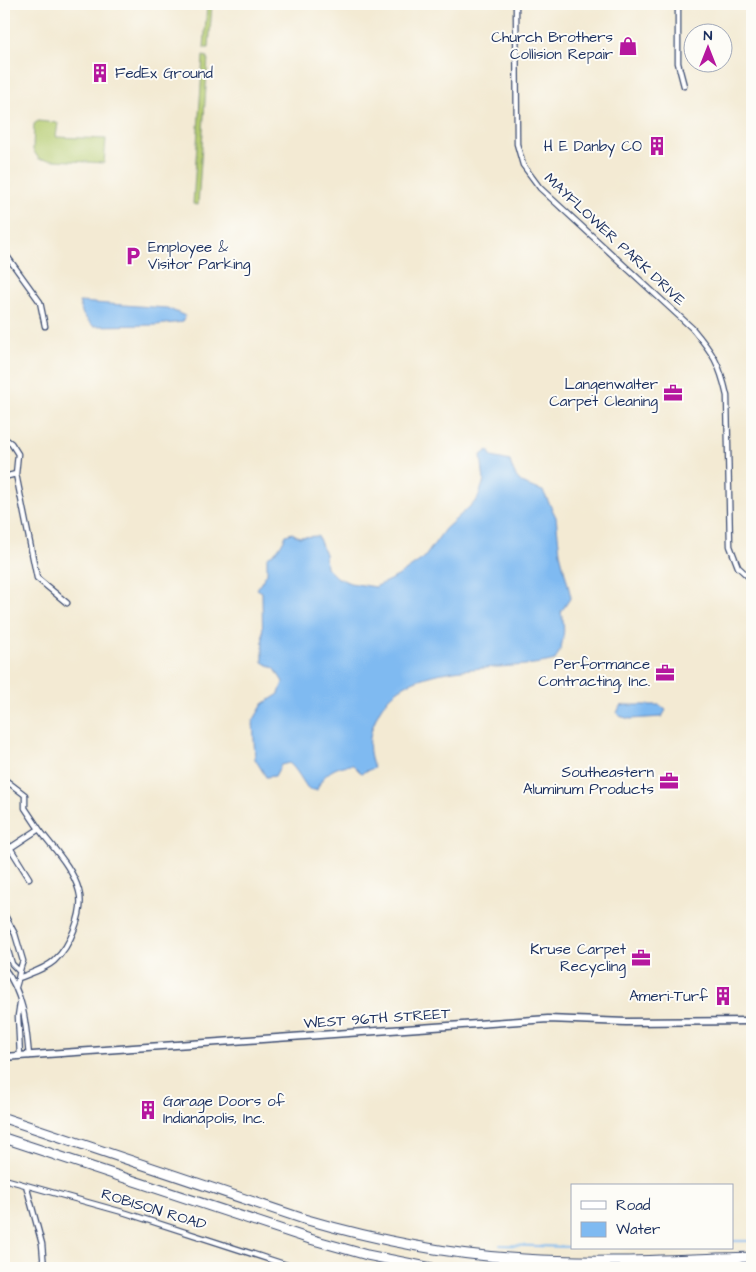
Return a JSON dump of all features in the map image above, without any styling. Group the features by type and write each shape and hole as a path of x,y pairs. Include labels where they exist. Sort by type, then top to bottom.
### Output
{"highway":[{"path":"4,1118 304,1218 406,1244 476,1255 525,1260 752,1257"},
{"path":"4,1138 310,1240 368,1255 432,1268"}],"street":[{"name":"MAYFLOWER PARK DRIVE","path":"516,4 516,133 524,165 540,188 692,328 713,353 727,396 730,546 738,567 752,580"},
{"path":"678,4 678,63 684,86"},
{"path":"4,252 40,302 45,326"},
{"path":"4,438 11,443 18,454 16,474 37,578 67,603"},
{"path":"4,477 16,474"},
{"path":"4,779 25,795 25,808 39,830 68,867 79,889 82,900 66,946 54,961 19,978"},
{"path":"4,852 39,830"},
{"path":"4,838 29,878"},
{"path":"4,914 20,946 23,961 16,987"},
{"path":"4,938 12,964 19,971"},
{"path":"4,968 16,987 26,1016 29,1056"},
{"path":"20,1056 18,1016 21,1002"},
{"name":"WEST 96TH STREET","path":"4,1057 548,1019 626,1022 752,1021"},
{"name":"ROBISON ROAD","path":"4,1179 126,1213 296,1268"},
{"path":"26,1185 42,1244 44,1268"}],"green space":[{"path":"207,4 212,4 209,48 204,48"},
{"path":"203,56 208,57 198,205 193,204"},
{"path":"38,121 58,123 56,137 106,139 104,163 39,159 33,150 34,124"}],"water":[{"path":"79,302 167,308 185,316 183,322 156,325 93,326 83,315"},
{"path":"488,450 492,457 510,461 515,474 521,482 543,491 556,517 560,553 571,597 561,612 563,637 555,660 532,664 452,671 427,677 404,686 386,701 374,723 369,745 374,768 361,773 353,765 335,769 322,779 317,790 309,790 289,763 281,765 275,776 266,777 255,759 253,721 263,704 279,694 283,682 275,669 263,662 262,592 257,589 267,573 267,557 276,551 286,535 292,533 299,537 318,536 325,554 326,567 336,577 350,583 375,587 398,576 424,558 445,529 477,500 484,481 481,455"},
{"path":"659,705 666,710 662,717 630,719 619,716 617,713 620,706"}],"waterway":[{"path":"734,1241 752,1241"},
{"path":"500,1245 571,1247"}],"place":[{"name":"Church Brothers Collision Repair","path":"628,46"},
{"name":"FedEx Ground","path":"100,73"},
{"name":"H E Danby CO","path":"657,146"},
{"name":"Employee & Visitor Parking","path":"133,256"},
{"name":"Langenwalter Carpet Cleaning","path":"673,393"},
{"name":"Performance Contracting, Inc.","path":"665,673"},
{"name":"Southeastern Aluminum Products","path":"669,781"},
{"name":"Kruse Carpet Recycling","path":"641,958"},
{"name":"Ameri-Turf","path":"723,996"},
{"name":"Garage Doors of Indianapolis, Inc.","path":"148,1110"}]}
